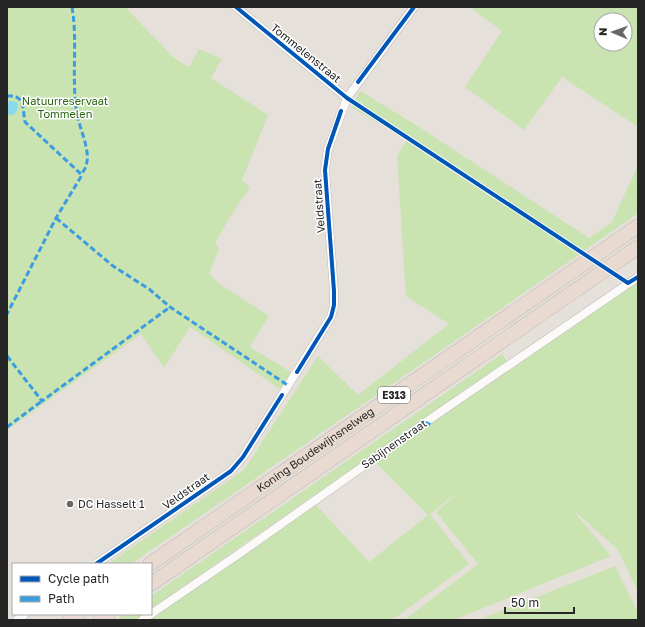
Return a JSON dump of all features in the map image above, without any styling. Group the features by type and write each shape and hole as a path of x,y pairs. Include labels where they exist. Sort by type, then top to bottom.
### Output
{"highway":[{"name":"Koning Boudewijnsnelweg","path":"151,563 638,226"},
{"name":"Koning Boudewijnsnelweg","path":"152,583 638,247"}],"street":[{"name":"Tommelenstraat","path":"236,7 347,98"},
{"name":"Veldstraat","path":"97,563 231,471 239,462 268,419 331,317 334,305 334,291 325,170 328,149 347,98 414,7"},
{"name":"Sabijnenstraat","path":"152,613 236,556 442,410 638,277"}],"green space":[{"name":"Natuurreservaat Tommelen","path":"7,7 125,7 174,58 189,67 199,49 222,59 211,78 268,115 242,180 250,187 231,215 215,243 219,248 209,274 221,285 269,316 250,347 291,372 280,389 190,327 164,368 141,334 7,430"},
{"path":"470,7 638,7 638,127 562,77 524,130 465,87 502,31"},
{"path":"360,91 416,125 589,238 612,222 638,165 638,213 132,563 109,563 244,470 318,356 358,395 449,324 406,296 397,156 407,140 351,107"},
{"path":"638,281 638,592 618,550 571,508 611,556 454,620 404,620 478,564 436,512 463,488 430,514 469,564 392,620 149,620 316,505 369,562 428,515 375,462"},
{"path":"502,354 507,361 152,608 152,595"},
{"path":"615,566 638,612 638,620 478,620"},
{"path":"124,615 142,615 135,620 116,620"}],"water":[{"path":"10,101 17,102 18,106 13,115 7,114 7,103"}],"marked path":[{"path":"72,7 74,20 75,101 87,153 87,161 81,174"},
{"path":"7,96 15,96 22,101 25,122 82,175 56,218 7,314"},
{"path":"56,218 113,266 149,289 170,307 289,386"},
{"path":"7,356 42,401 170,307"},
{"path":"7,427 42,401"},
{"path":"425,422 431,425"}],"cycle path":[{"path":"236,7 347,98 628,283 638,277"},
{"path":"358,82 414,7"},
{"path":"297,372 331,317 334,305 325,170 328,149 341,111"},
{"path":"97,563 231,471 243,457 282,395"}],"place":[{"name":"DC Hasselt 1","path":"70,504"}]}
